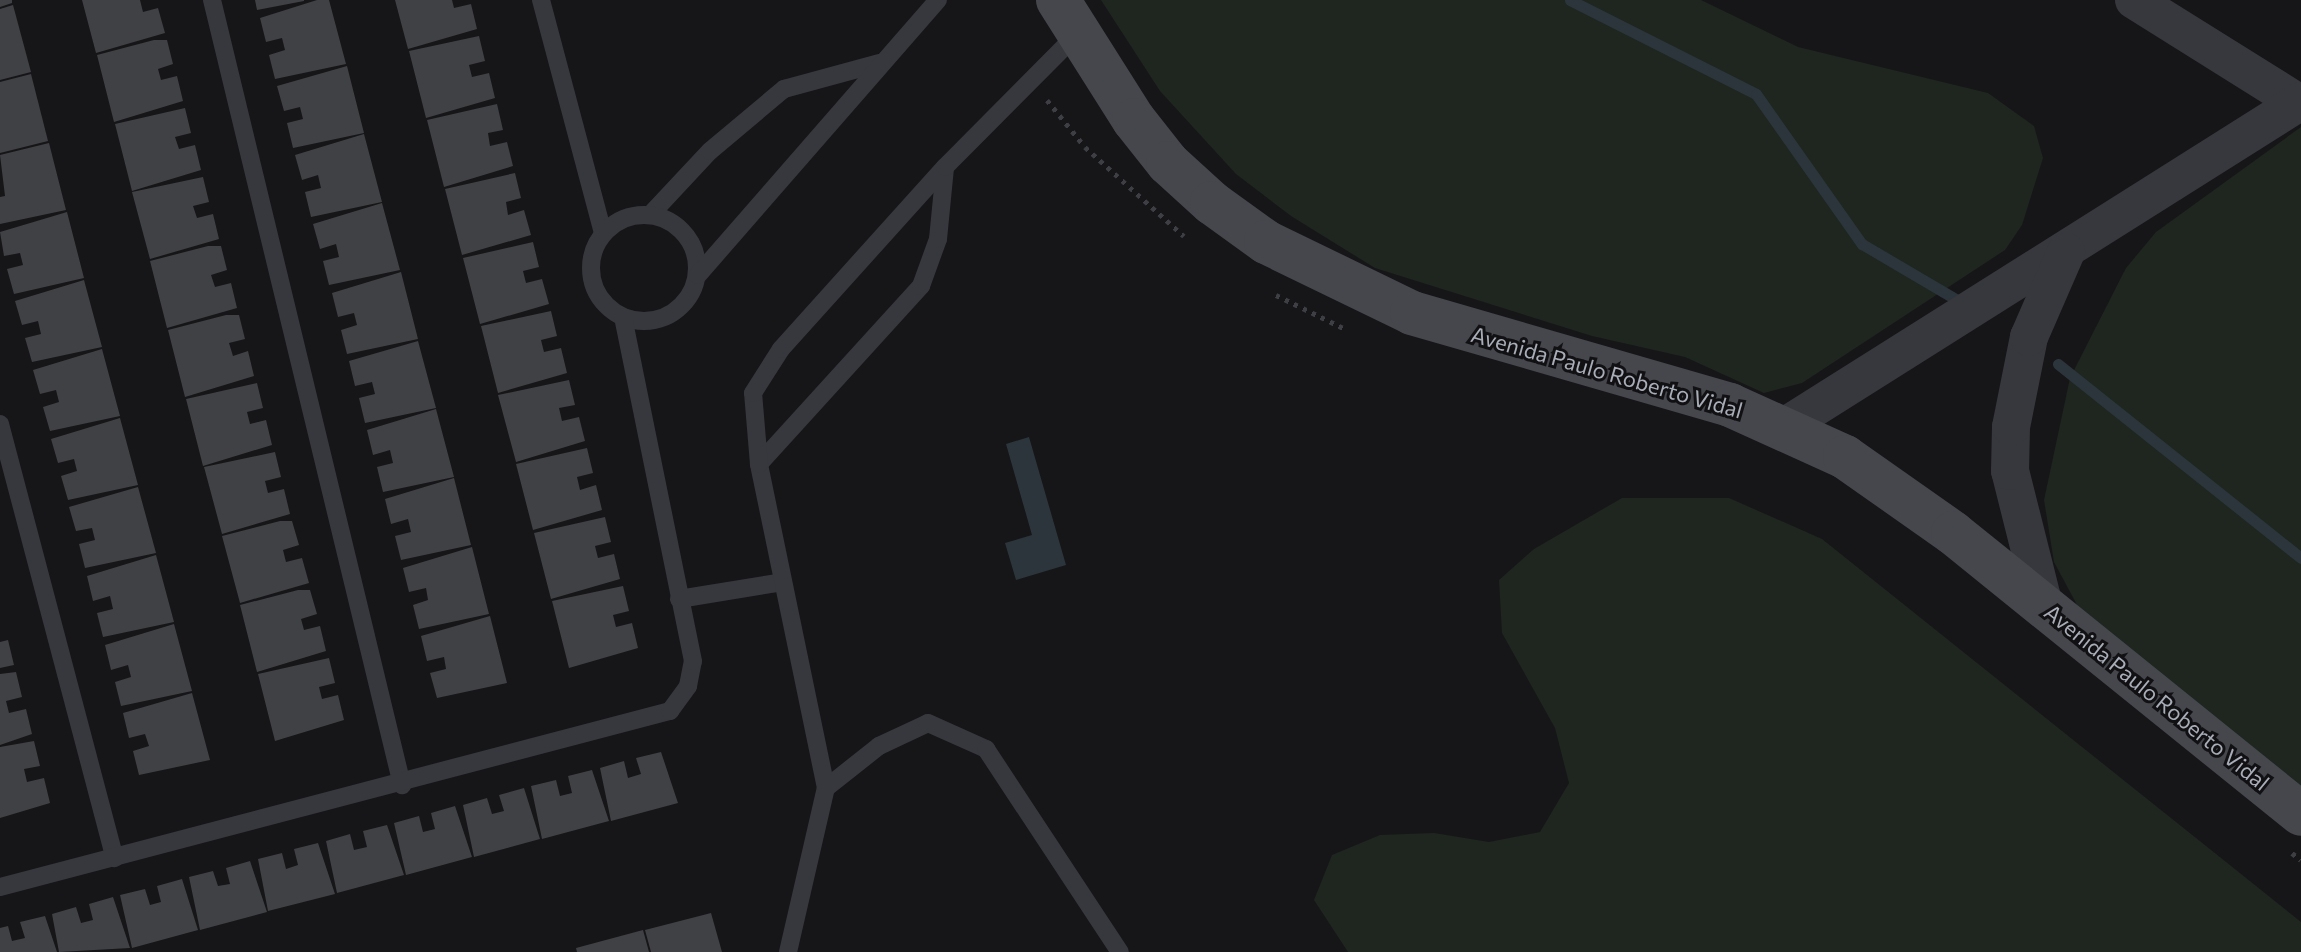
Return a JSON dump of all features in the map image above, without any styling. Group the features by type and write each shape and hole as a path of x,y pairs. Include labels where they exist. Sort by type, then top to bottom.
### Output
{"street":[{"path":"1784,427 2300,102 2134,0"},
{"name":"Avenida Paulo Roberto Vidal","path":"1067,17 1168,163 1266,242 1412,313 1487,338 1645,378 1784,427 1845,457 1903,496 2044,606 2295,832"},
{"path":"2044,606 2010,471 2011,427 2029,337 2066,252"}],"lane":[{"path":"212,0 402,785"},
{"path":"541,0 603,233"},
{"path":"698,275 692,243 682,229 651,214 625,218 603,233 594,249 592,281 609,308 623,317 654,321 670,315 683,305 698,275 938,0"},
{"path":"788,952 826,788 759,464 753,393 781,349 945,167 1031,80 1067,17"},
{"path":"651,214 710,151 784,89 880,63"},
{"path":"759,464 921,286 938,239 945,167"},
{"path":"0,887 402,785 670,711 688,686 693,661 623,317"},
{"path":"0,424 115,858"},
{"path":"679,599 783,582"},
{"path":"826,788 879,746 928,723 986,749 1120,952"}],"path":[{"path":"1031,80 1085,147 1194,243"},
{"path":"1272,293 1355,334"},
{"path":"2295,832 2301,860"}],"shaded area":[{"path":"1101,0 1701,0 1798,47 1988,93 2034,126 2043,158 2022,225 2005,250 1802,383 1764,393 1685,357 1592,336 1375,268 1291,216 1236,174 1160,91"},
{"path":"2301,127 2301,790 2084,618 2054,562 2044,500 2070,378 2126,268 2156,232"},
{"path":"1029,437 1066,565 1016,580 1005,543 1032,535 1006,444"},
{"path":"1622,498 1729,498 1822,539 2301,922 2301,952 1348,952 1314,900 1332,855 1380,835 1434,833 1489,842 1540,832 1569,783 1555,728 1502,633 1499,580 1534,549"}],"building":[{"path":"0,0 12,0 12,3 0,7"},
{"path":"82,0 140,0 143,12 158,8 165,33 96,53"},
{"path":"255,0 304,0 304,1 257,10"},
{"path":"317,0 329,0 346,64 275,79 269,55 285,50 282,38 266,42 260,18"},
{"path":"395,0 452,0 454,8 471,4 477,29 408,49"},
{"path":"13,5 31,72 0,80 0,9"},
{"path":"479,36 485,61 469,65 472,77 489,73 495,98 426,118 409,51"},
{"path":"154,40 167,40 173,64 158,69 161,80 177,76 183,101 114,122 97,55"},
{"path":"347,66 364,133 293,148 287,123 303,119 300,107 284,111 277,86"},
{"path":"31,74 48,141 0,153 0,82"},
{"path":"497,104 503,130 488,133 490,146 507,142 513,166 444,187 427,120"},
{"path":"185,108 191,133 175,137 179,149 195,145 201,170 132,191 115,124"},
{"path":"364,134 382,202 311,217 305,192 321,188 318,175 302,180 295,155"},
{"path":"49,143 66,210 0,224 0,197 5,196 0,155"},
{"path":"515,173 521,198 506,202 508,215 524,210 531,235 462,255 445,189"},
{"path":"203,177 209,202 193,206 197,218 213,214 219,239 150,259 132,192"},
{"path":"382,203 400,270 329,285 323,261 339,257 336,244 320,249 313,224"},
{"path":"67,212 84,278 14,294 7,269 23,265 20,253 4,256 0,232"},
{"path":"533,242 539,267 523,271 526,283 542,279 549,304 480,324 463,258"},
{"path":"208,246 221,246 227,270 211,275 215,287 231,283 237,308 167,328 150,261"},
{"path":"401,272 418,339 347,354 341,330 357,325 354,313 338,317 332,293"},
{"path":"84,280 102,347 32,362 25,338 41,334 38,321 22,325 15,301"},
{"path":"551,311 557,336 541,340 544,352 561,348 567,373 498,393 481,326"},
{"path":"226,315 239,315 245,339 229,343 233,356 248,351 254,376 185,397 168,330"},
{"path":"418,341 436,408 365,423 359,398 375,394 372,382 355,386 349,361"},
{"path":"102,349 120,416 50,431 43,407 59,402 56,390 40,394 33,370"},
{"path":"569,380 575,405 559,408 562,421 579,417 585,441 516,462 498,395"},
{"path":"257,383 263,408 247,412 250,424 266,420 272,445 203,466 186,399"},
{"path":"436,409 454,477 383,492 377,467 393,463 390,450 373,455 367,430"},
{"path":"120,418 138,485 68,500 61,476 77,471 74,459 58,463 51,439"},
{"path":"587,448 593,473 577,477 580,490 596,485 602,510 533,530 516,464"},
{"path":"275,452 281,477 265,481 268,493 284,489 290,514 222,534 204,467"},
{"path":"454,478 471,545 401,560 395,536 411,532 408,519 391,524 385,499"},
{"path":"138,487 156,553 85,568 79,544 95,540 92,528 76,531 69,507"},
{"path":"605,517 611,542 595,546 598,558 614,554 620,579 551,599 534,533"},
{"path":"280,521 292,521 299,545 283,550 286,562 302,558 309,583 240,603 222,536"},
{"path":"472,547 489,614 419,629 413,605 428,600 426,588 409,592 403,568"},
{"path":"156,555 174,622 103,637 97,613 113,609 110,596 93,601 87,576"},
{"path":"623,586 629,611 613,615 616,627 632,623 638,648 569,668 552,601"},
{"path":"298,590 310,590 317,614 301,619 304,630 320,626 326,651 257,672 240,605"},
{"path":"490,616 507,683 437,698 430,673 446,669 444,657 427,661 421,636"},
{"path":"174,624 192,691 121,706 115,682 131,677 128,665 111,670 105,645"},
{"path":"8,640 14,665 0,668 0,642"},
{"path":"329,658 335,683 319,687 322,699 338,695 344,720 275,741 258,674"},
{"path":"16,672 22,697 6,701 9,713 26,709 32,734 0,745 0,674"},
{"path":"192,693 210,760 139,775 133,751 149,746 145,734 129,738 123,713"},
{"path":"34,741 40,766 24,769 27,782 44,778 50,803 0,818 0,747"},
{"path":"661,752 678,803 611,821 600,768 624,761 628,778 641,774 636,758"},
{"path":"592,770 609,821 542,839 531,786 556,780 560,796 572,793 568,776"},
{"path":"524,788 540,839 474,857 463,805 487,798 492,814 504,811 499,795"},
{"path":"455,806 472,857 406,875 394,823 419,816 423,832 435,829 431,813"},
{"path":"387,825 404,875 337,893 326,841 350,834 354,850 367,847 363,831"},
{"path":"318,843 335,894 268,911 258,859 282,853 286,869 298,865 294,849"},
{"path":"250,861 267,912 200,930 189,877 213,871 218,886 230,884 226,868"},
{"path":"182,879 198,930 132,948 120,895 145,889 150,905 161,902 157,886"},
{"path":"113,897 130,948 59,952 52,914 76,907 81,923 93,920 89,904"},
{"path":"711,913 722,952 651,952 645,930"},
{"path":"45,916 57,952 0,952 0,928 8,926 12,941 25,938 20,922"},
{"path":"643,930 649,952 577,952 576,948"}],"waterway":[{"path":"1570,0 1756,94 1862,244 1957,300"},
{"path":"2058,364 2301,558"}]}
